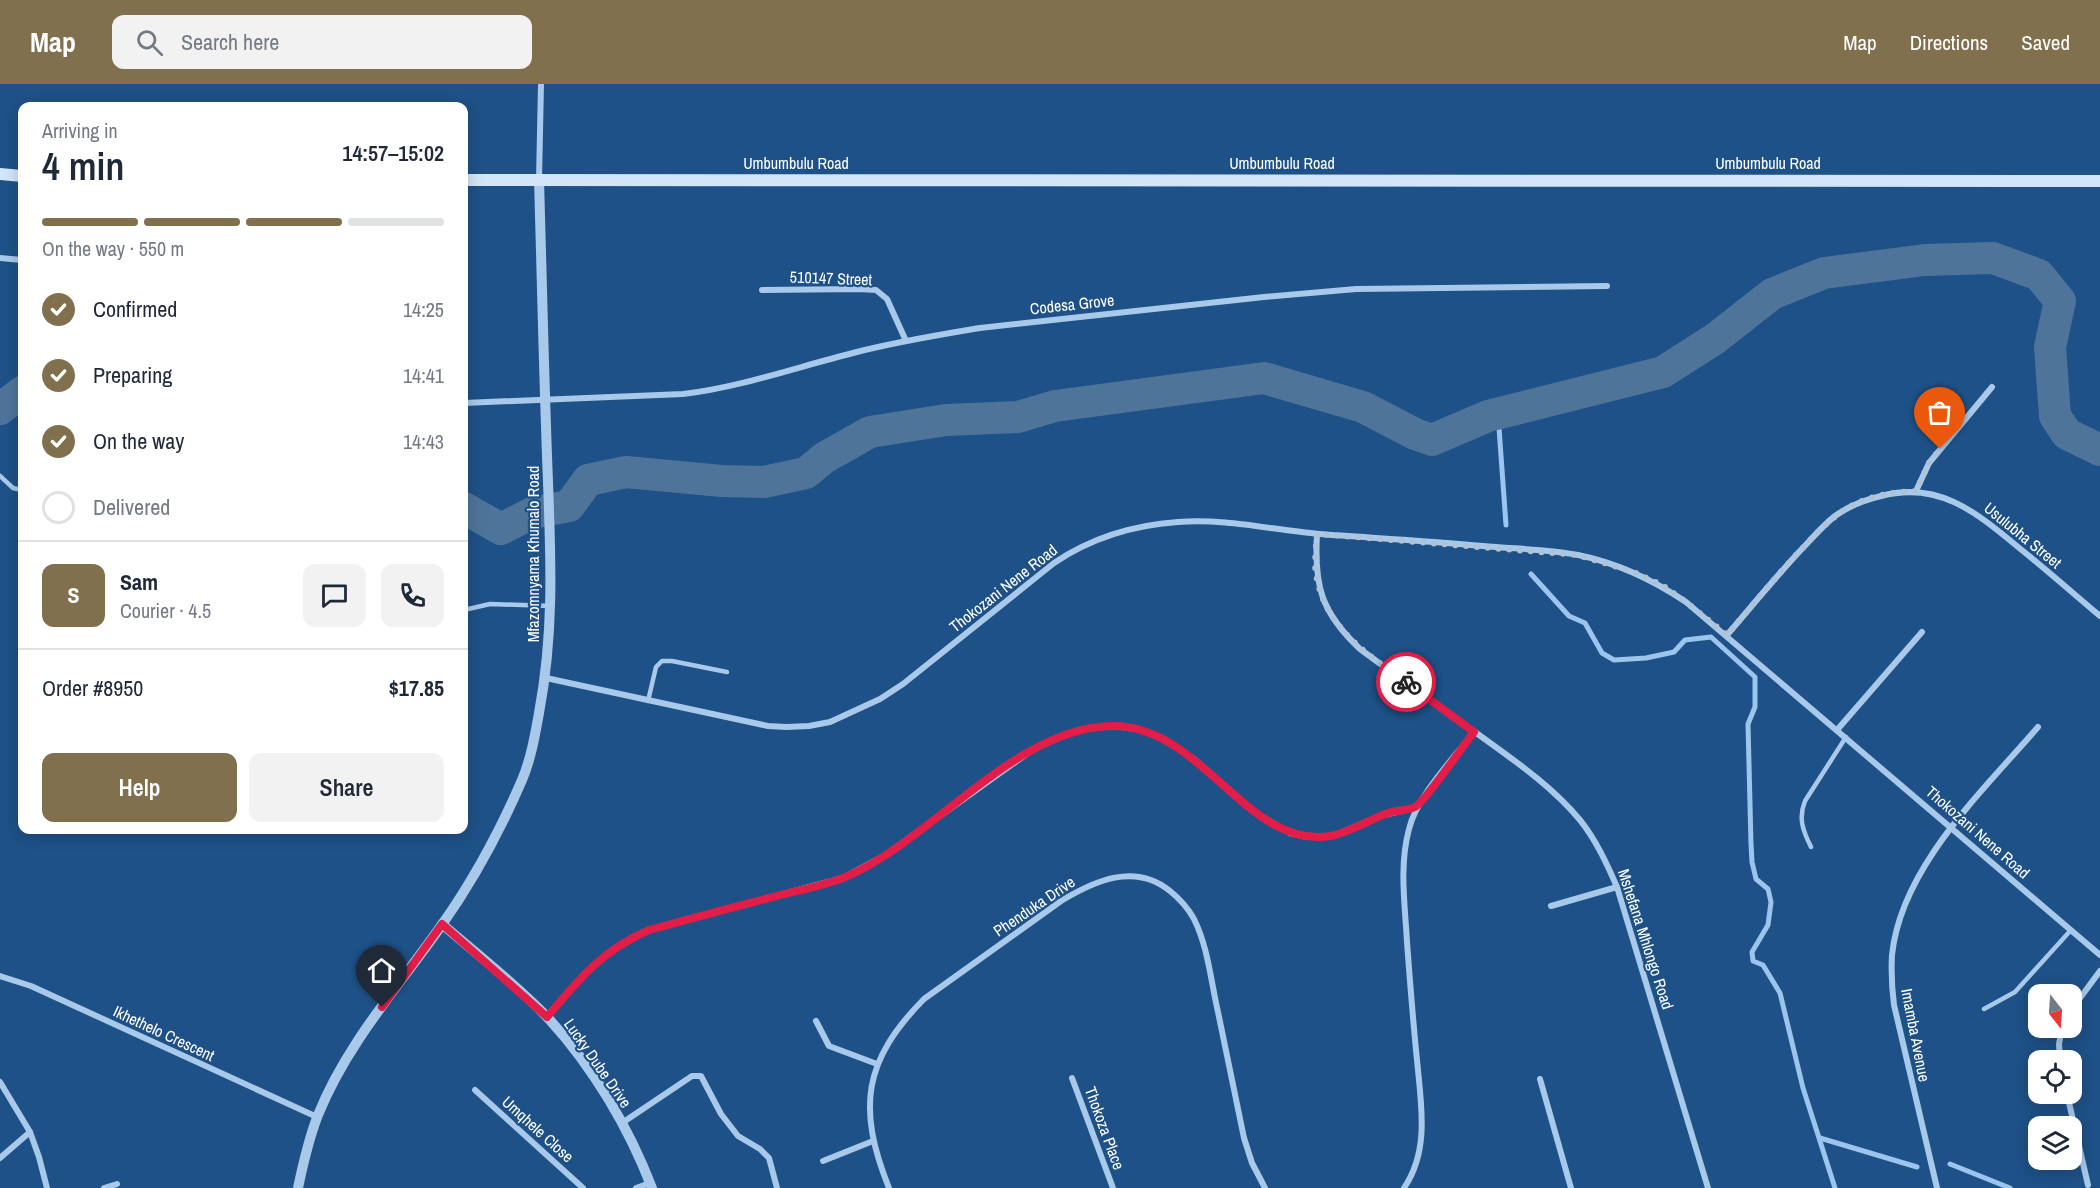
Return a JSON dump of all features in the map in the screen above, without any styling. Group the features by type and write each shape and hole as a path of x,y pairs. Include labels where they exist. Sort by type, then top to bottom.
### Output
{"main road":[{"path":"0,174 18,176"},
{"name":"Umbumbulu Road","path":"468,180 1800,179 2100,181"}],"street":[{"path":"539,180 541,84"},
{"name":"Mfazomnyama Khumalo Road","path":"298,1188 317,1117 345,1062 479,867 506,816 523,777 535,737 546,678 550,606 550,529 539,180"},
{"path":"0,258 18,260"},
{"name":"Codesa Grove","path":"468,403 704,392 906,341 992,326 1264,297 1356,289 1607,286"},
{"name":"510147 Street","path":"762,290 876,290 887,299 906,341"},
{"path":"1916,491 1929,463 1992,387"},
{"name":"Usulubha Street","path":"1727,635 1791,561 1834,517 1870,498 1897,492 1916,491 1950,500 1988,522 2100,616"},
{"name":"Thokozani Nene Road","path":"546,678 768,726 808,726 830,722 871,704 903,684 1054,563 1075,549 1094,540 1130,530 1179,521 1204,521 1317,534 1577,555 1634,572 1662,585 1686,602 2100,955"},
{"name":"Mshefana Mhlongo Road","path":"1317,534 1315,566 1319,586 1324,602 1342,632 1360,649 1517,762 1563,801 1596,842 1617,887 1708,1188"},
{"path":"1838,730 1922,632"},
{"path":"547,1017 585,972 625,941 649,930 843,878 884,856 1035,748 1073,732 1115,726 1137,729 1162,738 1194,759 1256,813 1275,826 1298,835 1333,836 1380,816 1417,807"},
{"name":"Imamba Avenue","path":"1937,1188 1894,1005 1892,955 1897,930 1913,885 1927,862 1952,827 2038,727"},
{"path":"1404,1188 1418,1160 1422,1126 1403,877 1404,851 1417,807 1474,732"},
{"name":"Phenduka Drive","path":"889,1188 869,1122 872,1082 877,1064 892,1036 924,999 1061,902 1084,887 1102,880 1132,875 1149,879 1165,887 1181,901 1193,918 1206,957 1244,1138 1252,1163 1265,1188"},
{"path":"1551,906 1617,887"},
{"name":"Lucky Dube Drive","path":"442,924 547,1017 577,1054 622,1123 651,1186"},
{"path":"2082,995 2100,971"},
{"name":"Ikhethelo Crescent","path":"0,976 31,987 317,1117"},
{"path":"816,1021 829,1046 877,1064"},
{"path":"622,1123 692,1076 701,1076 721,1114 738,1136 760,1149 769,1158 777,1188"},
{"name":"Thokoza Place","path":"1072,1078 1113,1188"},
{"path":"1540,1079 1571,1188"},
{"path":"0,1082 30,1132 47,1188"},
{"name":"Umqhele Close","path":"475,1090 583,1188"},
{"path":"2069,1104 2088,1185"},
{"path":"0,1158 30,1132"},
{"path":"823,1161 873,1141"},
{"path":"104,1188 117,1184"},
{"path":"636,1188 651,1186"}],"lane":[{"path":"0,476 18,489"},
{"path":"468,609 490,604 550,606"},
{"path":"648,701 656,667 662,661 727,672"},
{"path":"1810,847 1801,823 1800,811 1846,737"},
{"path":"1984,1009 2015,992 2071,930"}],"waterway":[{"path":"468,510 501,529 532,513 569,506 588,480 626,472 722,481 764,482 806,473 824,458 870,432 946,420 1018,417 1055,406 1264,378 1363,407 1415,434 1432,440 1488,416 1663,372 1716,338 1772,294 1824,273 1925,260 1993,258 2039,275 2060,301 2050,347 2055,416 2067,434 2100,450"},
{"path":"0,409 18,395"},
{"path":"1498,414 1506,525"},
{"path":"1531,574 1569,616 1585,623 1602,653 1614,660 1646,658 1674,652 1685,640 1711,637 1755,677 1755,707 1748,724 1752,862 1756,879 1768,889 1771,902 1768,925 1752,952 1753,961 1763,965 1780,993 1803,1088 1835,1188"},
{"path":"1820,1138 1917,1167"},
{"path":"1950,1164 2010,1188"}],"way so far":[{"path":"1406,682 1360,649 1342,632 1333,618 1324,602 1315,566 1317,534 1577,555 1609,563 1662,585 1727,635 1791,561 1834,517 1870,498 1897,492 1916,491 1929,463 1940,449"}],"route":[{"path":"382,1007 442,924 547,1017 585,972 625,941 649,930 843,878 884,856 1008,765 1035,748 1053,739 1092,728 1115,726 1137,729 1162,738 1194,759 1256,813 1275,826 1306,837 1333,836 1380,816 1417,807 1474,732 1406,682"}]}
